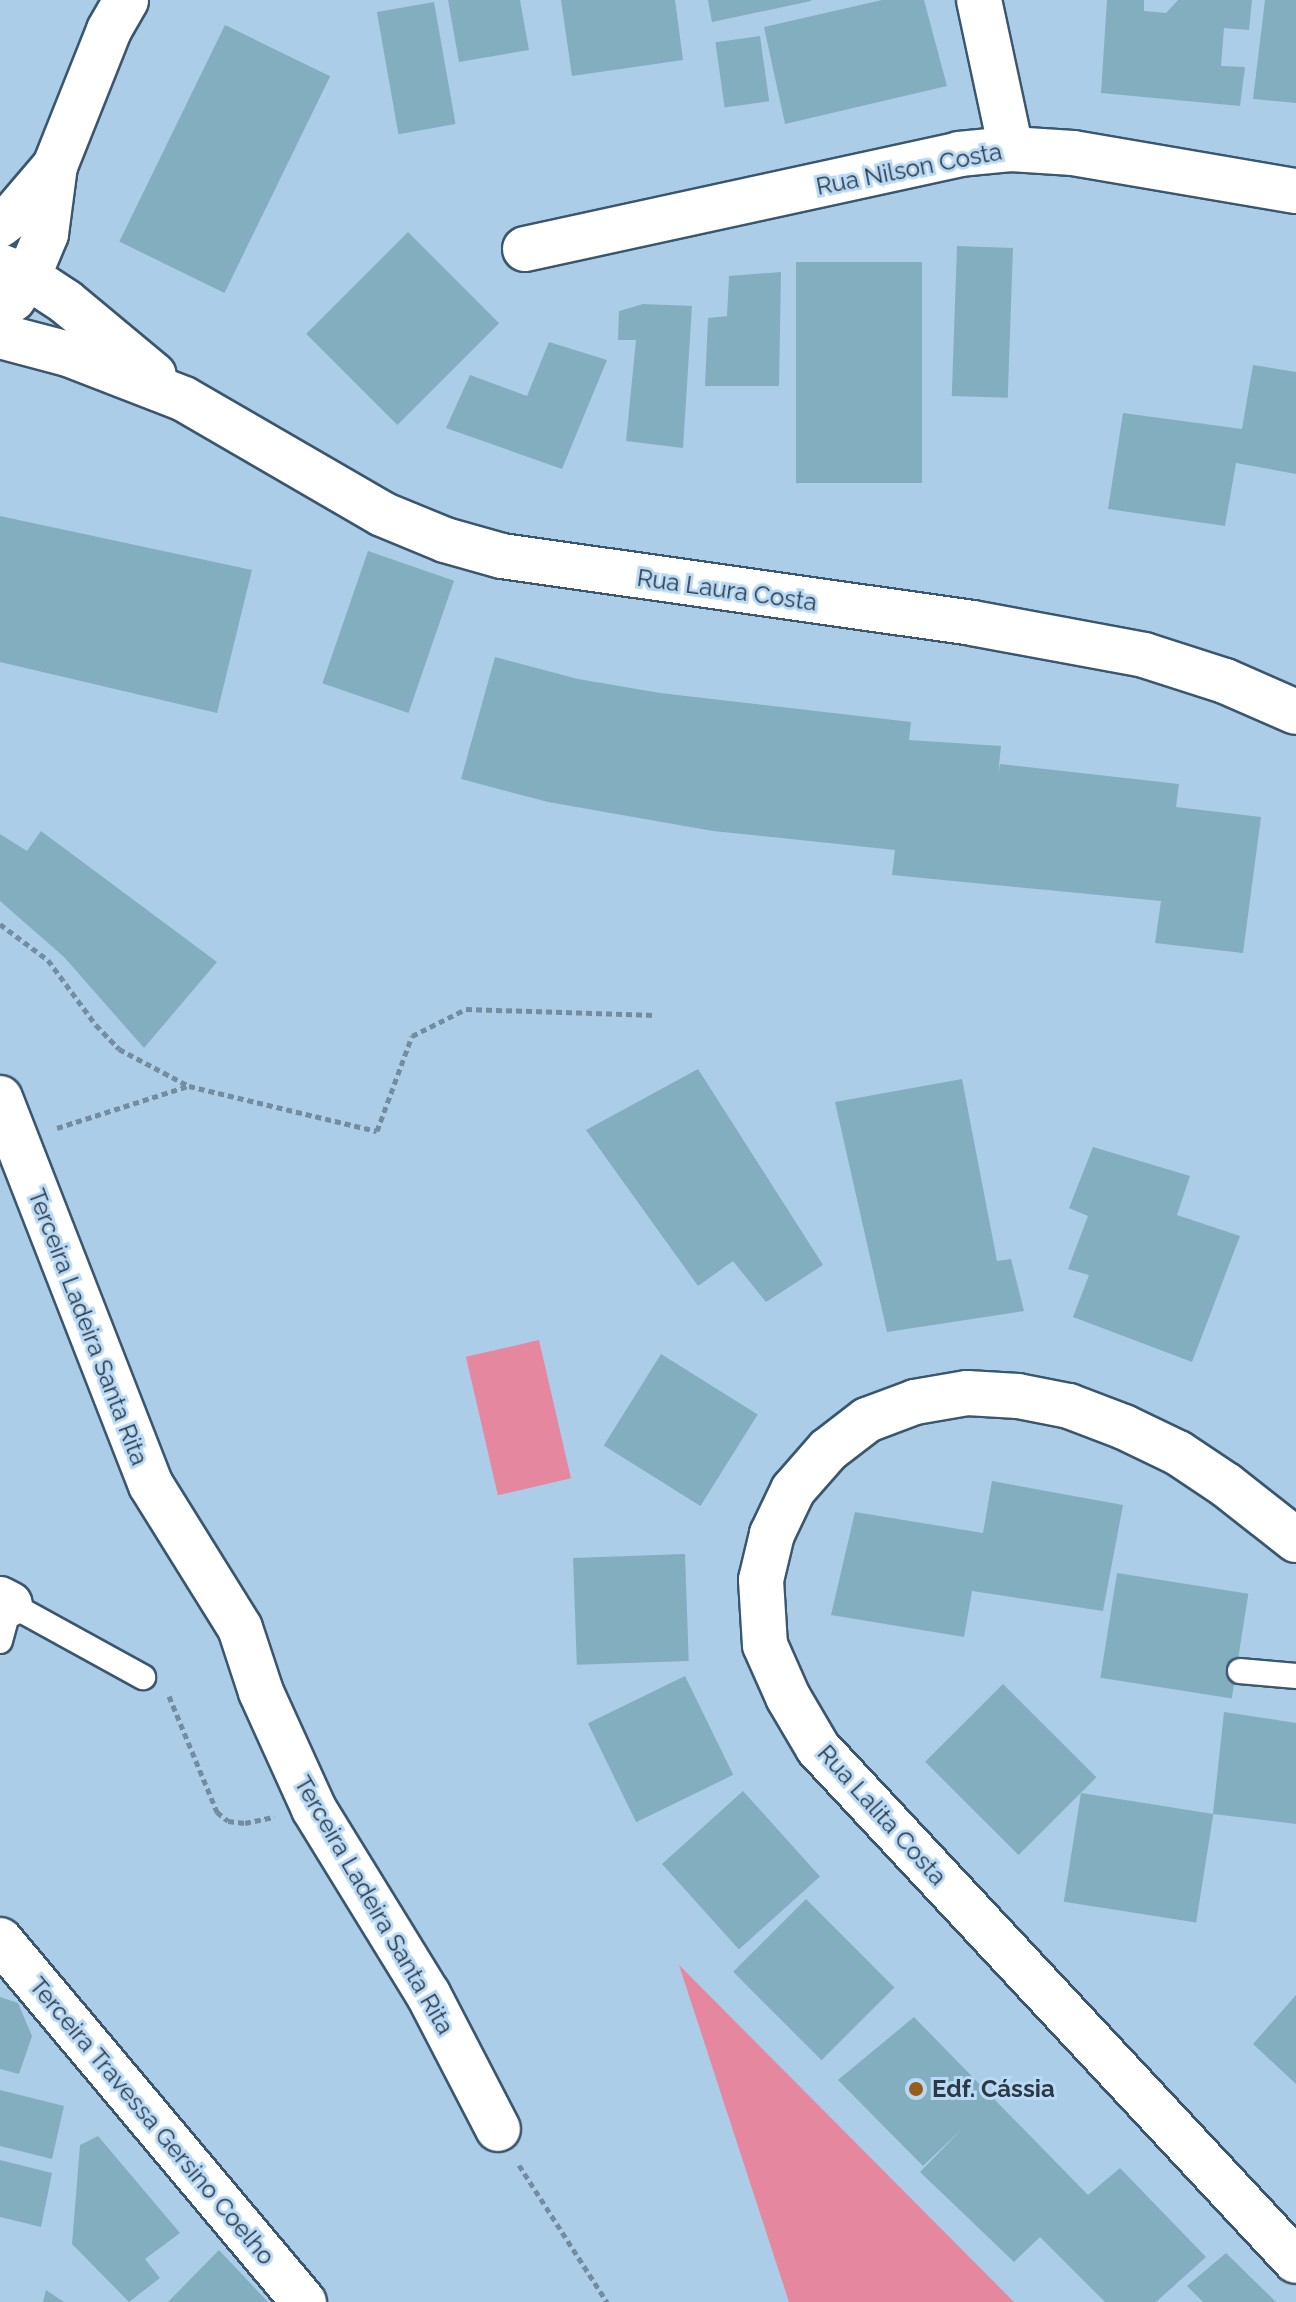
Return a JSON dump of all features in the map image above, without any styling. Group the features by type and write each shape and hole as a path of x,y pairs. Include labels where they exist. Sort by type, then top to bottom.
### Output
{"street":[{"path":"9,284 46,234 55,166 109,30 126,0"},
{"path":"979,0 1011,149"},
{"name":"Rua Nilson Costa","path":"525,249 959,154 1011,149 1073,153 1296,191"},
{"path":"0,225 14,214 55,166"},
{"name":"Rua Laura Costa","path":"9,284 66,302 184,399"},
{"name":"Rua Laura Costa","path":"0,336 68,354 184,399 382,514 445,540 502,556 972,623 1144,655 1225,681 1296,712"},
{"name":"Terceira Ladeira Santa Rita","path":"0,1098 133,1446 167,1516 240,1628 261,1692 314,1809 428,1994 498,2129"},
{"name":"Rua Lalita Costa","path":"1296,1540 1226,1485 1178,1453 1124,1427 1069,1406 1018,1396 967,1393 915,1402 867,1420 828,1450 793,1490 772,1534 761,1580 765,1645 788,1697 818,1748 1296,2261"},
{"name":"Terceira Travessa Gersino Coelho","path":"0,1940 304,2302"}],"lane":[{"path":"3,1615 143,1677"},
{"path":"1240,1671 1296,1676"}],"path":[{"path":"0,924 48,960 119,1049 189,1086 377,1131 412,1036 466,1009 656,1015"},
{"path":"17,1142 189,1086"},
{"path":"143,1677 166,1691 172,1700 205,1788 217,1812 228,1821 245,1823 314,1809"},
{"path":"498,2129 607,2302"}],"shaded area":[{"path":"539,1340 571,1478 498,1495 466,1357"},
{"path":"679,1965 1014,2302 789,2302"}],"building":[{"path":"448,0 520,0 529,50 459,62"},
{"path":"561,0 675,0 683,60 572,76"},
{"path":"708,0 811,0 811,1 712,22"},
{"path":"882,0 924,0 947,86 785,124 764,27"},
{"path":"1107,0 1144,0 1144,11 1166,13 1178,0 1252,0 1249,30 1224,28 1221,66 1245,67 1240,106 1101,93"},
{"path":"1265,0 1296,0 1296,103 1253,99"},
{"path":"434,2 456,124 398,134 377,12"},
{"path":"225,25 330,76 225,293 119,242"},
{"path":"760,36 769,101 725,108 715,42"},
{"path":"408,232 499,323 397,425 306,334"},
{"path":"957,246 1013,248 1008,398 952,396"},
{"path":"796,262 922,262 922,483 796,483"},
{"path":"781,272 779,386 705,386 708,318 727,316 729,276"},
{"path":"643,304 692,306 683,448 626,441 636,340 618,340 619,311"},
{"path":"549,342 607,360 562,469 446,428 470,375 527,396"},
{"path":"1253,365 1296,372 1296,474 1236,463 1225,526 1108,509 1123,413 1242,429"},
{"path":"0,516 252,570 217,713 0,662"},
{"path":"368,551 454,581 408,713 322,683"},
{"path":"495,657 578,679 660,693 911,722 909,740 1001,746 998,774 1000,764 1179,784 1176,807 1261,817 1243,953 1155,943 1161,901 892,875 895,850 713,831 548,802 461,779"},
{"path":"41,831 217,962 144,1048 64,957 0,901 0,834 27,851"},
{"path":"698,1069 823,1265 766,1302 733,1261 698,1286 586,1130"},
{"path":"962,1079 997,1261 1011,1259 1024,1311 887,1332 835,1102"},
{"path":"1093,1147 1190,1176 1177,1215 1240,1236 1192,1362 1073,1317 1089,1275 1068,1269 1088,1216 1069,1208"},
{"path":"661,1354 758,1414 700,1506 604,1446"},
{"path":"992,1481 1123,1505 1103,1611 972,1591 964,1637 831,1615 855,1512 983,1533"},
{"path":"685,1554 689,1661 577,1665 573,1558"},
{"path":"1117,1573 1248,1594 1232,1699 1100,1678"},
{"path":"685,1676 733,1775 636,1822 588,1723"},
{"path":"1003,1684 1096,1777 1019,1855 925,1762"},
{"path":"1224,1712 1296,1723 1296,1824 1213,1814"},
{"path":"743,1791 820,1876 739,1949 662,1864"},
{"path":"1081,1793 1213,1814 1196,1923 1064,1902"},
{"path":"806,1899 894,1987 822,2060 733,1972"},
{"path":"1296,1995 1296,2084 1253,2044"},
{"path":"0,1997 18,2003 32,2036 19,2074 0,2069"},
{"path":"914,2017 1088,2195 1120,2168 1206,2257 1156,2302 1105,2302 1040,2237 1014,2262 920,2172 963,2128 923,2166 838,2080"},
{"path":"0,2090 64,2106 52,2159 0,2146"},
{"path":"98,2136 180,2233 145,2259 160,2278 129,2302 72,2244 80,2145"},
{"path":"0,2160 52,2173 41,2227 0,2217"},
{"path":"219,2250 268,2302 168,2302"},
{"path":"1226,2253 1276,2302 1203,2302 1187,2286"},
{"path":"46,2290 64,2302 43,2302"}],"place":[{"name":"Edf. Cássia","path":"916,2089"}]}
